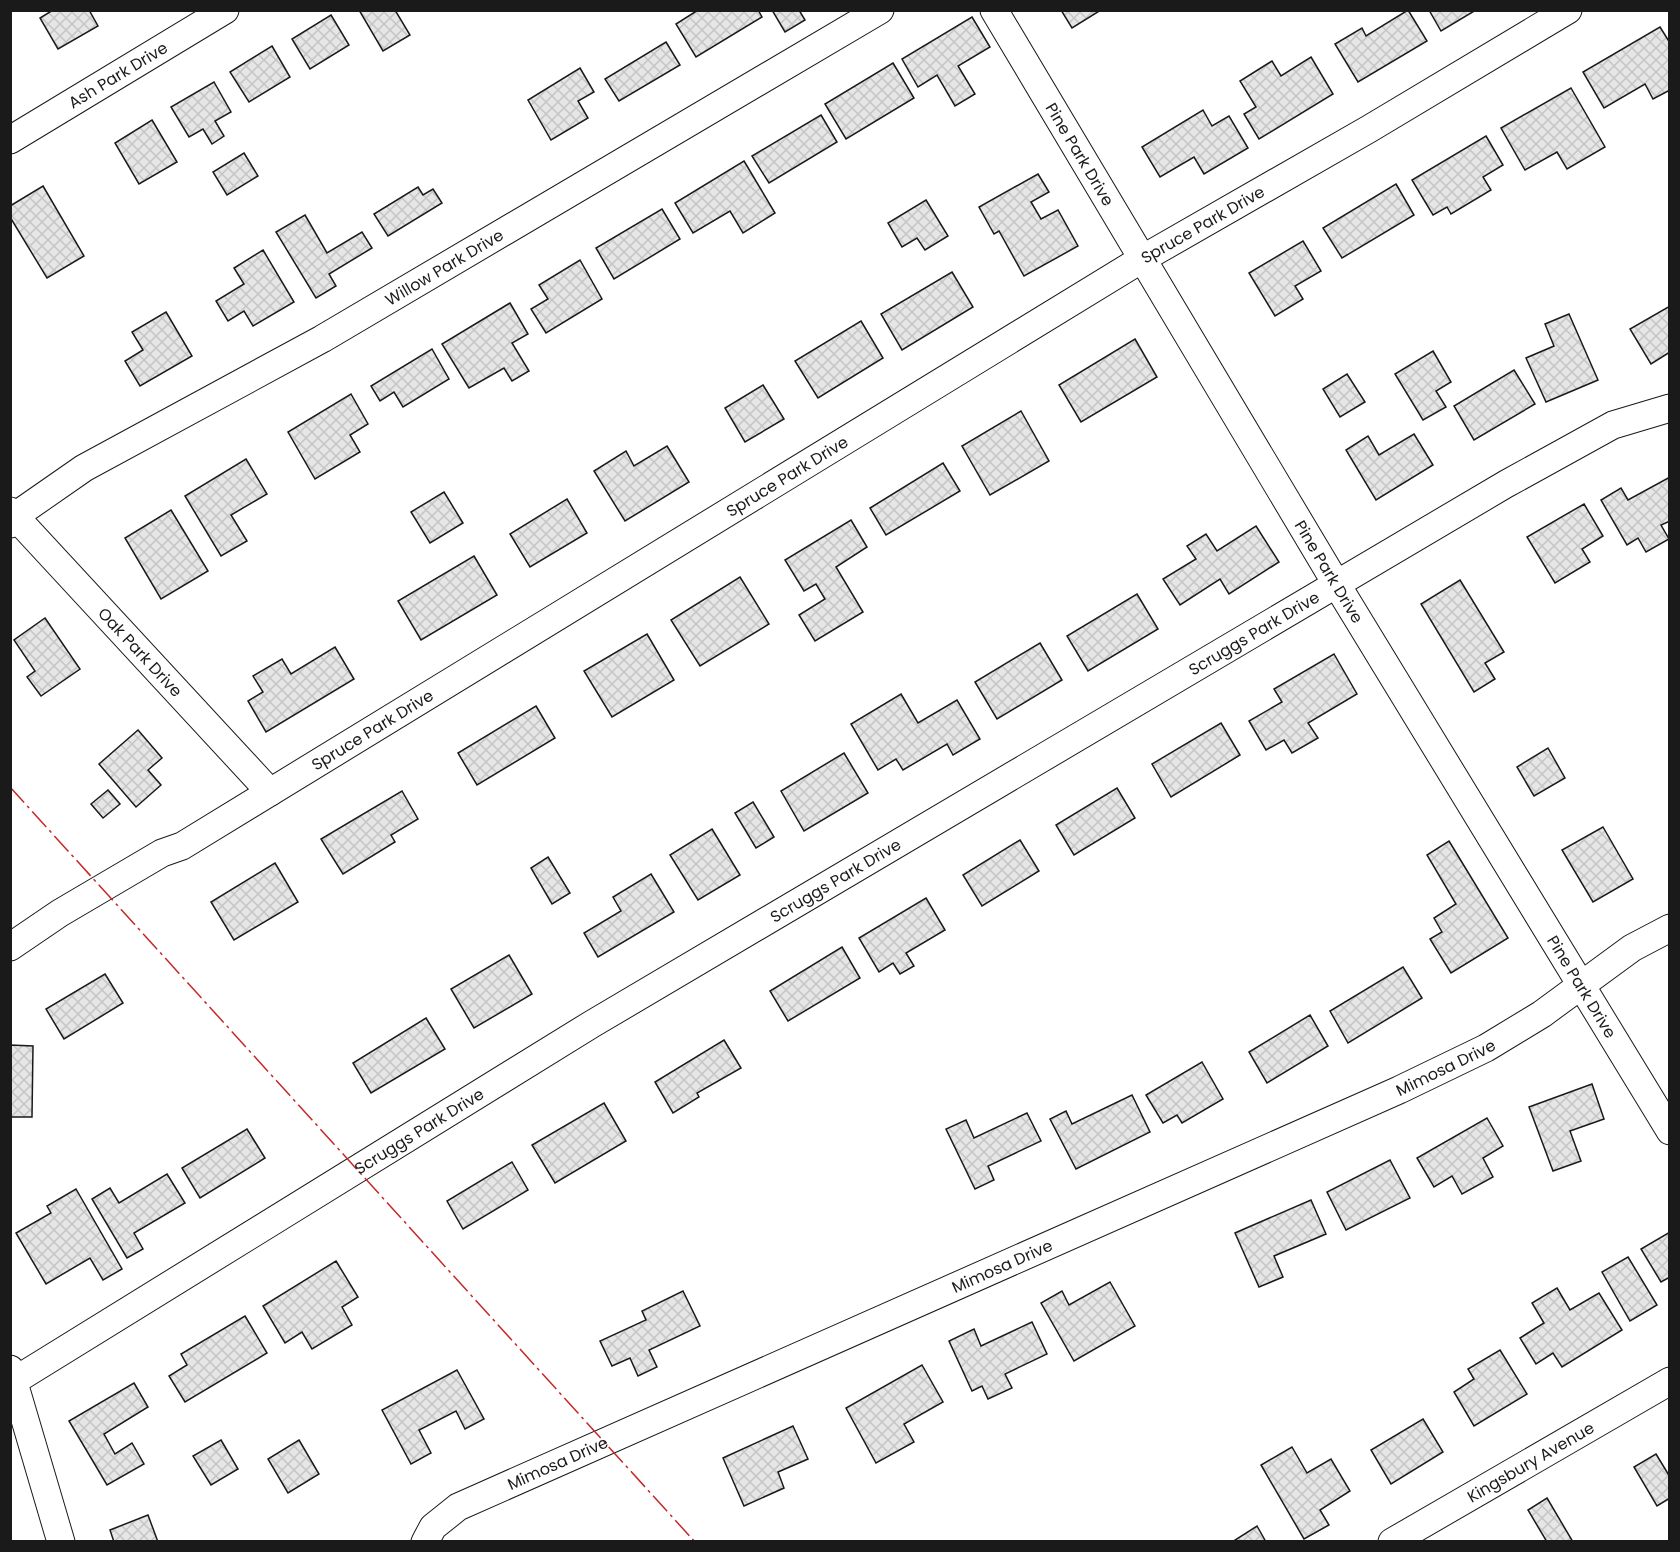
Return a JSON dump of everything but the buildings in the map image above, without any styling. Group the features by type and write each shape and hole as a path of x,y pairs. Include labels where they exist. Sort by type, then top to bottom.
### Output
{"street":[{"name":"Ash Park Drive","path":"10,140 225,10"},
{"name":"Willow Park Drive","path":"12,517 84,468 322,339 880,10"},
{"name":"Pine Park Drive","path":"994,10 1336,585 1670,1131"},
{"name":"Spruce Park Drive","path":"10,947 60,913 162,853 182,846 1142,259 1359,135 1568,10"},
{"name":"Scruggs Park Drive","path":"12,1375 592,1024 1506,484 1613,425 1670,408"},
{"name":"Oak Park Drive","path":"12,517 270,792"},
{"name":"Mimosa Drive","path":"425,1542 433,1527 458,1507 1399,1090 1486,1048 1542,1014 1632,948 1670,928"},
{"path":"12,1375 61,1542"},
{"name":"Kingsbury Avenue","path":"1392,1542 1670,1381"}],"power":[{"path":"10,787 695,1542"}]}
